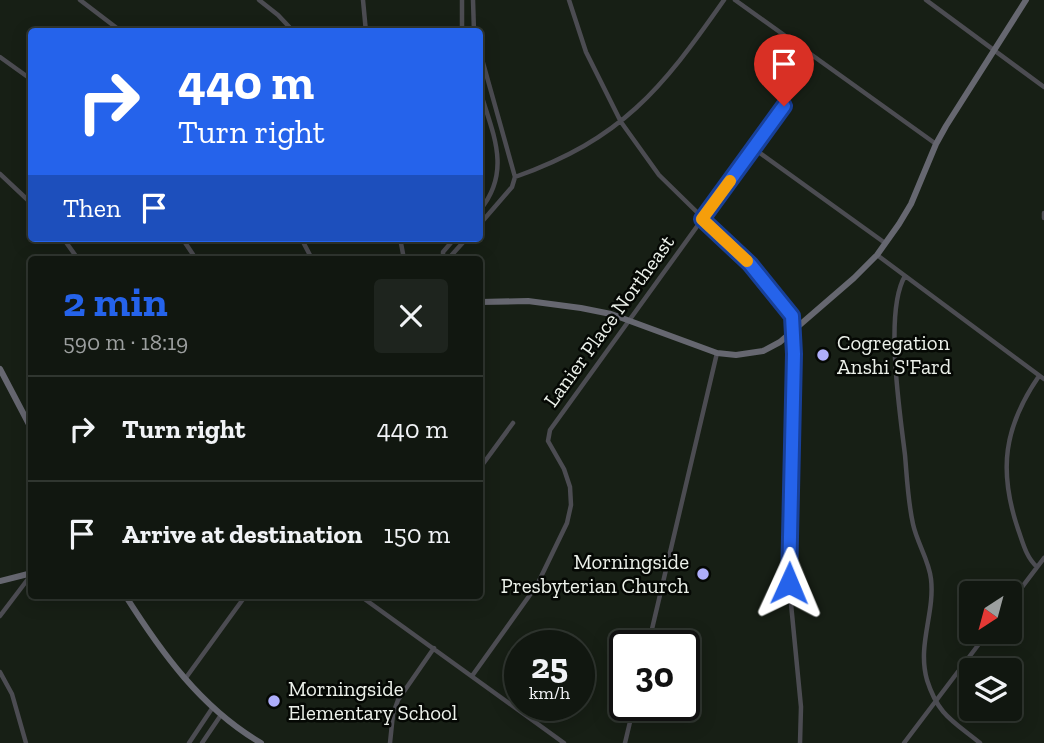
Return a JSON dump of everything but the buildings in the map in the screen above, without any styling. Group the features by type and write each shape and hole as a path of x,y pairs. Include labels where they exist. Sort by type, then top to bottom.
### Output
{"street":[{"path":"80,0 117,28"},
{"path":"259,0 279,15 290,28"},
{"path":"363,0 366,28"},
{"path":"462,0 462,28"},
{"path":"473,0 474,28"},
{"path":"569,0 591,64 621,122 659,175 729,242 792,316 789,583 801,707 800,743"},
{"path":"514,177 570,155 621,122 647,100 670,75 724,0"},
{"path":"735,0 936,144"},
{"path":"926,0 1044,87"},
{"path":"483,302 556,304 611,314 717,353 754,353 772,346 854,278 886,244 911,204 936,144 1026,0"},
{"path":"0,57 28,77"},
{"path":"483,63 514,177 512,187 483,220"},
{"path":"483,102 498,158 496,180 483,206"},
{"name":"Lanier Place Northeast","path":"472,676 537,585 567,523 571,505 570,487 564,469 548,441 550,430 784,106"},
{"path":"754,148 886,244"},
{"path":"498,158 509,155"},
{"path":"0,174 28,200"},
{"path":"489,197 498,203"},
{"path":"1044,213 1044,218"},
{"path":"451,256 463,242"},
{"path":"877,255 1042,378 1013,423 1005,469 1012,512 1028,556 1037,567"},
{"path":"905,276 898,293 896,371 912,521 932,579 924,634 927,678 941,711 980,743"},
{"path":"652,630 717,353"},
{"path":"0,369 28,422"},
{"path":"483,462 513,423"},
{"path":"1022,587 1044,558"},
{"path":"0,581 28,575"},
{"path":"1,615 28,579"},
{"path":"128,599 155,643 185,680 222,714 261,743"},
{"path":"185,680 243,599"},
{"path":"370,599 434,649 564,743"},
{"path":"0,604 1,615"},
{"path":"904,743 979,644"},
{"path":"390,743 393,714 398,700 434,649"},
{"path":"0,672 12,694 26,743"},
{"path":"189,743 213,706"},
{"path":"202,743 222,714"},
{"path":"625,743 630,721"}],"slow traffic":[{"path":"730,181 702,219 747,261"}],"place":[{"name":"Cogregation Anshi S'Fard","path":"823,355"},
{"name":"Morningside Presbyterian Church","path":"703,574"},
{"name":"Morningside Elementary School","path":"274,701"}],"route":[{"path":"784,106 702,219 750,264 792,316 794,354 789,583"}]}
